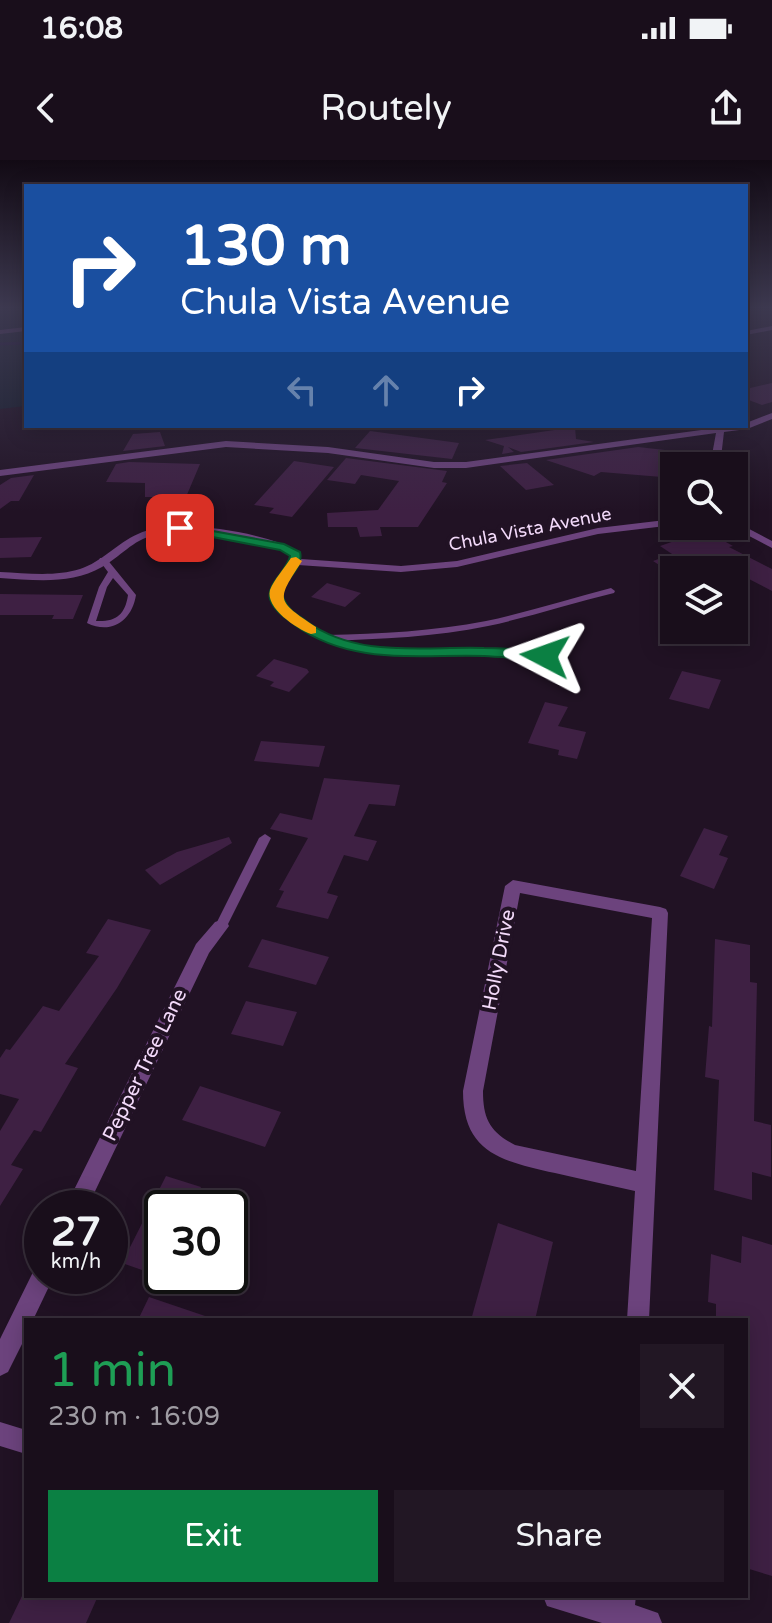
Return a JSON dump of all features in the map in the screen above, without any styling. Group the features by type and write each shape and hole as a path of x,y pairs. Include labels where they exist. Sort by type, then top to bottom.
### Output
{"street":[{"path":"748,425 772,416"},
{"path":"0,473 226,444 328,450 434,465 466,465 722,428 718,452"},
{"name":"Chula Vista Avenue","path":"295,562 401,569 457,564 598,531 660,525"},
{"path":"0,575 73,576 96,567 130,540 158,530 180,528 284,547 296,554 295,562 276,591 277,600 285,612 342,646 396,653 483,652 550,656"},
{"path":"748,532 772,545"},
{"name":"Holly Drive","path":"638,1318 660,913 513,886 473,1091 473,1111 479,1130 492,1144 512,1154 645,1183"},
{"name":"Pepper Tree Lane","path":"85,1190 202,949 221,926"},
{"path":"0,1364 34,1294"},
{"path":"0,1434 24,1441"},
{"path":"565,1598 628,1614"}],"lane":[{"path":"103,560 132,595 131,610 122,620 106,625 91,623 103,587 112,572"},
{"path":"327,638 407,636 457,628 510,618 559,602 611,591"},
{"path":"221,926 265,838"}],"shaded area":[{"path":"0,374 24,374 24,406 0,409"}],"building":[{"path":"772,383 772,402 762,405 748,400 748,389"},
{"path":"575,428 576,439 594,442 521,452 508,447 514,452 502,454 504,446 485,440"},
{"path":"370,431 459,443 452,459 355,448"},
{"path":"160,432 165,446 123,451 133,434"},
{"path":"638,447 674,451 660,452 660,477 601,472 594,476 546,460"},
{"path":"346,458 447,471 442,482 447,483 418,527 380,527 382,536 360,537 357,527 328,527 327,513 378,510 399,481 361,475 355,484 327,480"},
{"path":"294,461 334,467 292,517 269,513 274,508 254,505"},
{"path":"527,463 554,485 526,490 500,466"},
{"path":"116,464 200,464 186,497 145,497 145,483 106,482"},
{"path":"34,475 19,501 11,501 0,509 0,485 11,478"},
{"path":"42,537 31,557 0,558 0,538"},
{"path":"678,540 722,540 747,556 667,556 672,554 660,546"},
{"path":"748,557 772,569 772,591 748,579"},
{"path":"327,583 361,593 345,607 311,597"},
{"path":"0,594 83,595 73,619 52,619 54,615 0,615"},
{"path":"274,659 309,672 289,692 270,686 274,682 256,676"},
{"path":"682,671 721,680 709,709 669,699"},
{"path":"545,702 568,707 558,726 586,732 577,759 558,755 559,750 528,743"},
{"path":"261,741 325,746 319,767 254,761"},
{"path":"324,778 400,785 395,806 369,804 354,836 377,841 368,861 344,855 327,893 338,896 328,919 276,907 284,891 279,890 308,838 270,829 280,813 312,820"},
{"path":"704,828 728,836 719,855 728,858 714,889 680,876"},
{"path":"229,837 232,843 160,885 145,870 177,852"},
{"path":"108,919 151,930 117,988 65,1064 78,1068 41,1132 34,1130 11,1165 23,1169 0,1206 0,1131 19,1099 0,1094 0,1058 6,1049 10,1050 43,1006 59,1011 99,956 86,953"},
{"path":"262,939 329,957 316,985 248,967"},
{"path":"715,939 750,945 750,982 757,983 754,1121 771,1125 771,1177 752,1172 752,1200 714,1190 719,1080 705,1077 709,1026 712,1027"},
{"path":"246,1001 297,1012 283,1046 231,1034"},
{"path":"200,1086 281,1112 265,1147 182,1120"},
{"path":"166,1176 201,1187 200,1190 159,1190"},
{"path":"144,1220 144,1271 128,1265 128,1251"},
{"path":"498,1223 553,1242 535,1318 472,1318"},
{"path":"742,1236 772,1245 772,1576 748,1569 748,1318 716,1318 716,1304 708,1302 711,1254 741,1263"},
{"path":"149,1297 208,1317 208,1318 139,1318"},
{"path":"22,1596 97,1598 86,1623 9,1623"}],"slow traffic":[{"path":"296,561 276,591 277,600 285,612 311,630"}],"route":[{"path":"180,528 284,547 296,554 295,562 276,591 277,600 285,612 307,628 342,646 396,653 483,652 545,656"}]}
